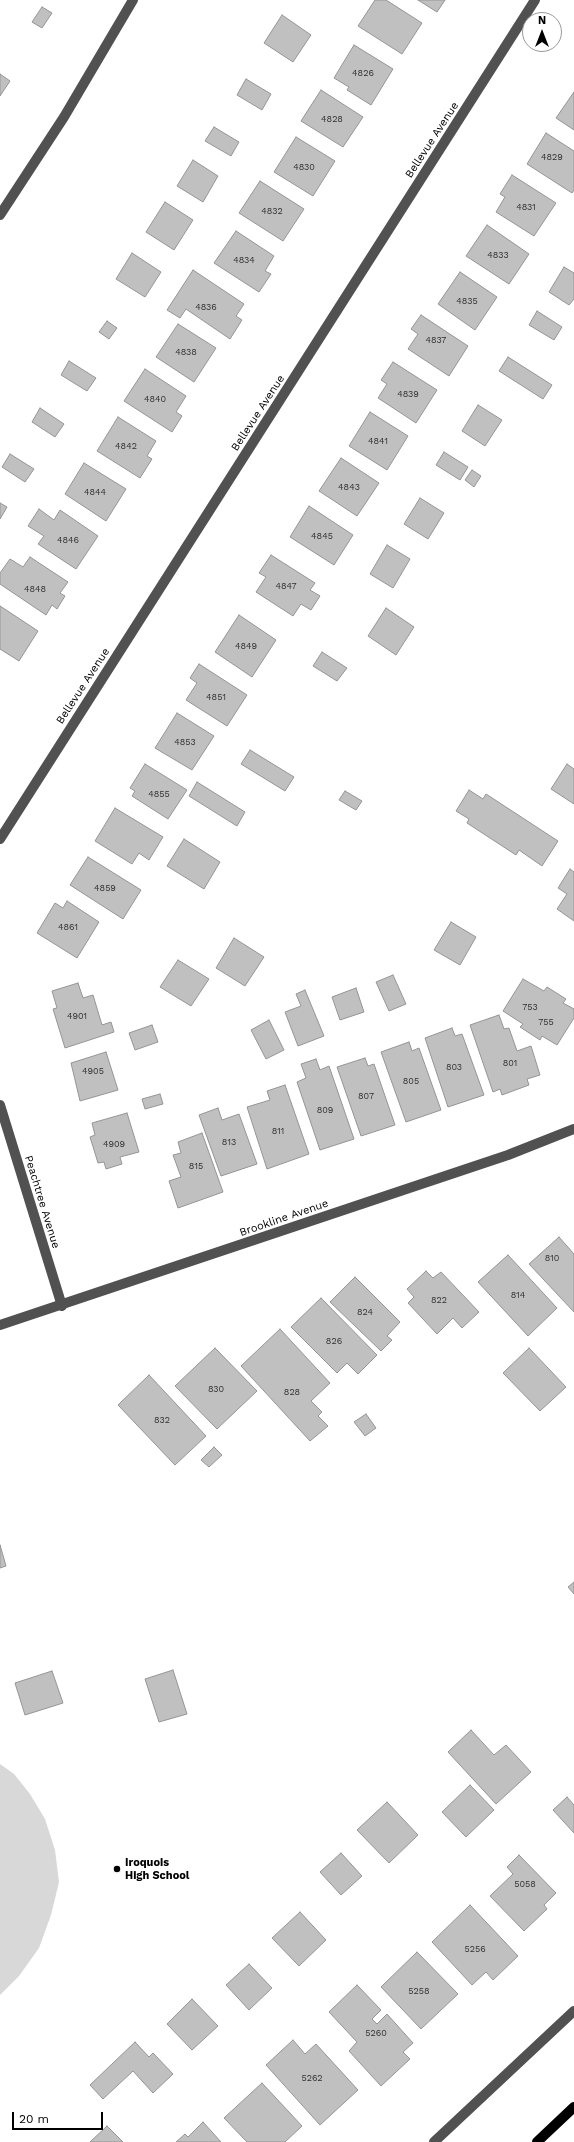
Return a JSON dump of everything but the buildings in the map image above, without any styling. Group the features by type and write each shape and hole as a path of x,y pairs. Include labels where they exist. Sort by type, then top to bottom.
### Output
{"main road":[{"path":"537,2142 574,2107"}],"street":[{"path":"0,215 64,117 133,0"},
{"name":"Bellevue Avenue","path":"0,839 535,0"},
{"name":"Peachtree Avenue","path":"0,1105 4,1134 62,1306"},
{"name":"Brookline Avenue","path":"0,1326 508,1155 574,1129"},
{"path":"434,2142 574,2011"}],"shaded area":[{"path":"0,1764 14,1774 30,1794 45,1819 55,1850 59,1882 51,1915 39,1948 19,1976 0,1995"}],"place":[{"name":"Iroquois High School","path":"117,1869"}]}
